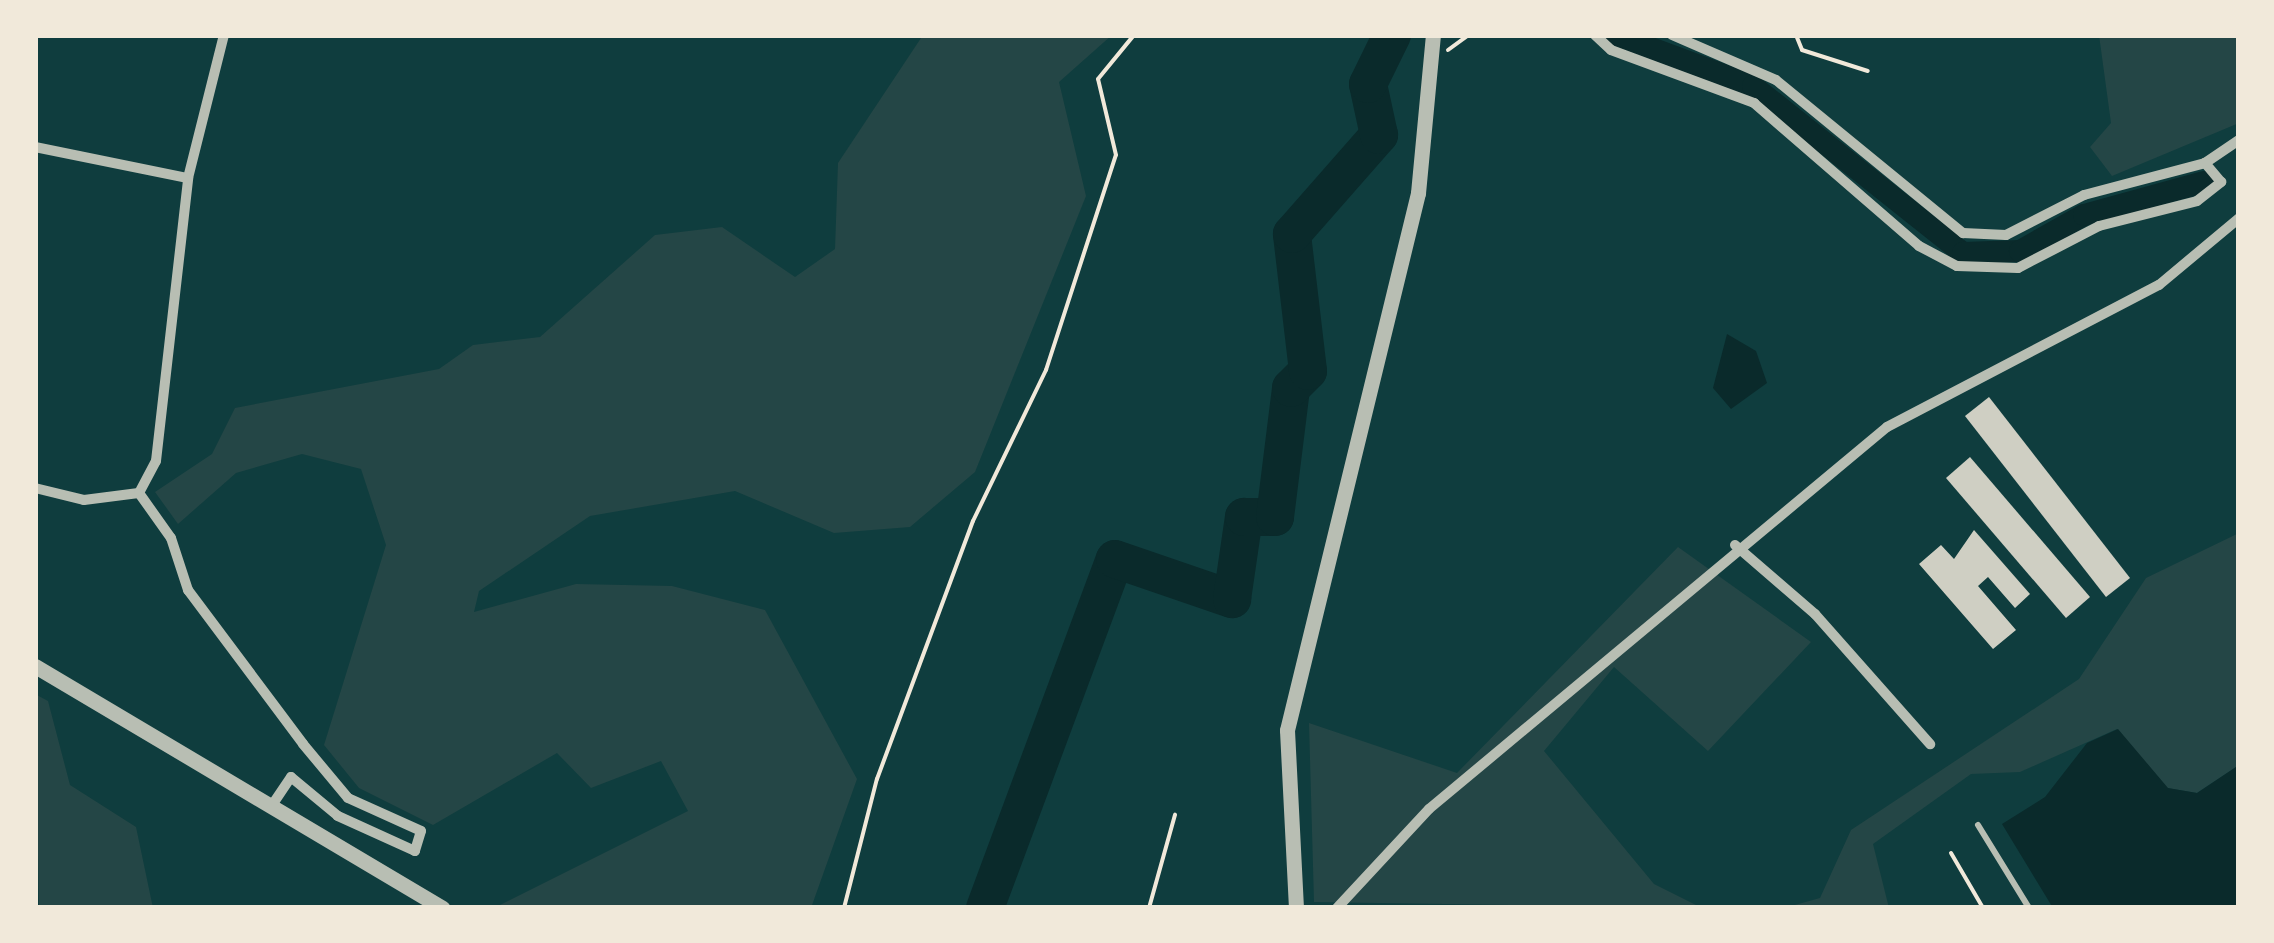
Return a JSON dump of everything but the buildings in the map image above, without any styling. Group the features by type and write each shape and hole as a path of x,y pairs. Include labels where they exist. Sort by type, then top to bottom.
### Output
{"street":[{"path":"139,492 156,461 188,178 224,35"},
{"path":"1296,908 1287,730 1418,193 1436,59 1433,35"},
{"path":"1595,35 1611,50 1754,103 1919,246 1969,269 2018,268 2099,226 2212,194 2221,182 2204,163"},
{"path":"1672,35 1776,80 1963,232 2006,235 2084,196 2204,163 2239,140"},
{"path":"35,148 188,178"},
{"path":"1337,908 1430,808 1735,545 1887,427 2159,285 2239,218"},
{"path":"35,488 84,500 139,492"},
{"path":"139,492 170,538 188,590 348,798 421,830 415,851 338,816 291,776 270,807"},
{"path":"1735,545 1815,614 1930,744"},
{"path":"35,666 442,908"}],"lane":[{"path":"1978,824 2030,908"}],"path":[{"path":"844,908 877,780 972,520 1052,352 1116,155 1098,78 1134,35"},
{"path":"1436,59 1469,35"},
{"path":"1796,35 1802,50 1868,72"},
{"path":"1148,908 1175,815"},
{"path":"1951,853 1983,908"}],"shaded area":[{"path":"923,35 1112,35 1059,82 1086,196 975,472 910,527 834,533 735,491 590,516 479,591 474,612 576,584 672,586 765,610 857,779 811,908 494,908 688,811 661,761 591,788 557,753 433,825 359,788 324,745 386,545 361,469 302,454 236,473 178,524 155,492 212,454 235,408 439,369 473,345 540,337 655,235 722,227 795,277 835,249 838,163"},
{"path":"2099,35 2239,35 2239,123 2112,176 2090,147 2111,123"},
{"path":"1727,334 1756,351 1767,383 1731,409 1713,388"},
{"path":"2239,533 2239,765 2197,793 2167,788 2117,729 2020,772 1971,774 1873,844 1889,908 1784,908 1820,898 1851,830 2079,679 2146,578"},
{"path":"1678,547 1811,642 1708,751 1614,667 1544,751 1654,884 1702,908 1314,902 1309,723 1457,773"},
{"path":"35,694 48,701 70,785 136,827 153,908 39,908"},
{"path":"2118,729 2168,788 2197,793 2239,765 2239,908 2053,908 2002,824 2045,797 2087,743"}],"waterway":[{"path":"985,908 1115,559 1232,599 1244,517 1275,517 1291,388 1308,371 1292,234 1379,135 1368,84 1392,35"},
{"path":"1616,35 1753,86 1963,253 2020,251 2084,215 2204,182"}]}
